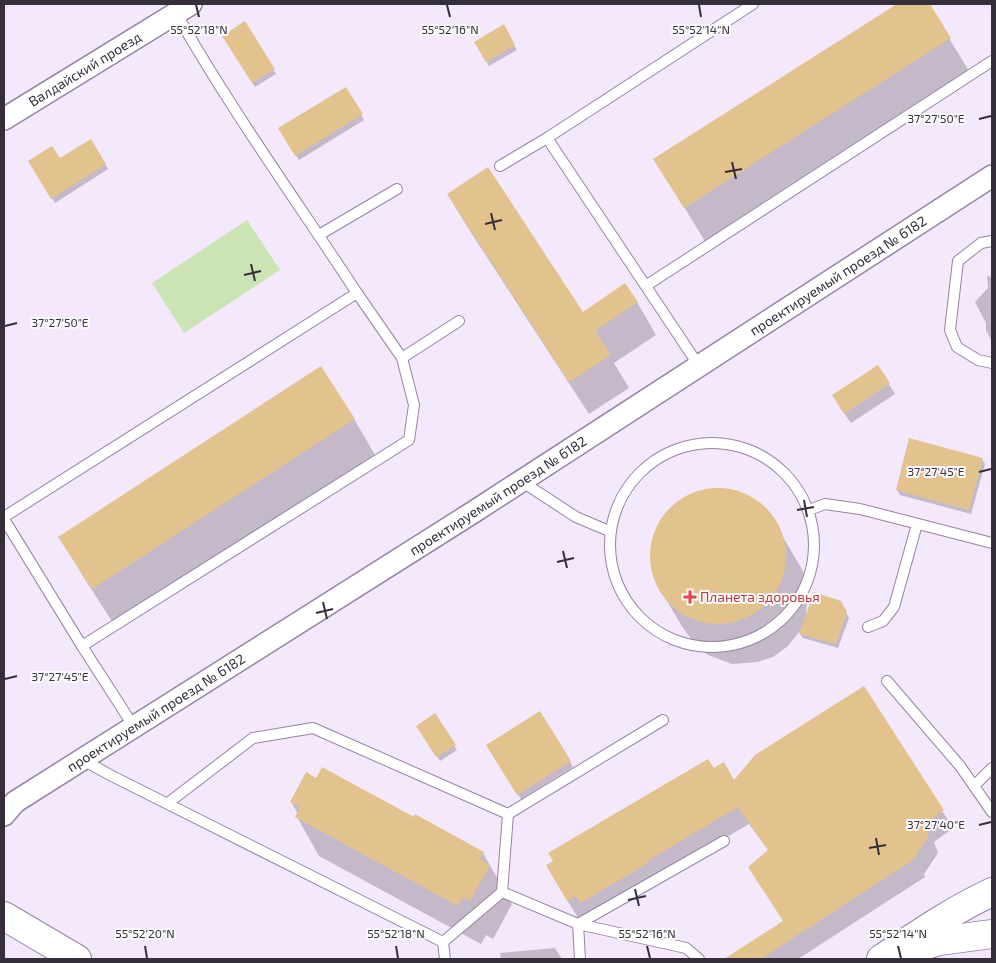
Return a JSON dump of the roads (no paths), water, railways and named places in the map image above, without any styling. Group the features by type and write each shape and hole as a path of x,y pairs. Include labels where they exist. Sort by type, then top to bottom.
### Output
{"street":[{"name":"Валдайский проезд","path":"4,119 184,8"},
{"name":"проектируемый проезд № 6182","path":"4,816 15,802 521,481 992,176"},
{"path":"882,959 926,928 974,900 992,892"},
{"path":"4,916 77,959"},
{"path":"882,959 939,941 992,934"}],"lane":[{"path":"500,166 547,138 753,4"},
{"path":"82,646 409,440 414,405 402,358 234,108 194,45 184,8"},
{"path":"646,285 992,60"},
{"path":"547,138 700,366"},
{"path":"319,235 397,189"},
{"path":"992,240 981,243 958,261 950,330 957,347 978,360 992,363"},
{"path":"134,727 4,518 357,293"},
{"path":"402,358 459,321"},
{"path":"709,441 754,450 784,470 809,510 815,549 795,607 768,631 721,648 692,646 653,630 628,605 611,568 609,531 622,493 651,461 709,441"},
{"path":"521,481 576,518 609,531"},
{"path":"809,510 825,504 860,509 992,543"},
{"path":"868,627 883,621 894,607 917,524"},
{"path":"887,681 960,766 992,812"},
{"path":"508,814 662,720"},
{"path":"168,803 253,738 313,728 508,814"},
{"path":"83,760 443,942"},
{"path":"974,786 992,768"},
{"path":"443,942 502,892 508,814"},
{"path":"578,924 724,841"},
{"path":"502,892 578,924 686,948 699,959"},
{"path":"578,924 580,959"},
{"path":"443,942 445,959"}],"place":[{"name":"Планета здоровья","path":"690,597"}]}
